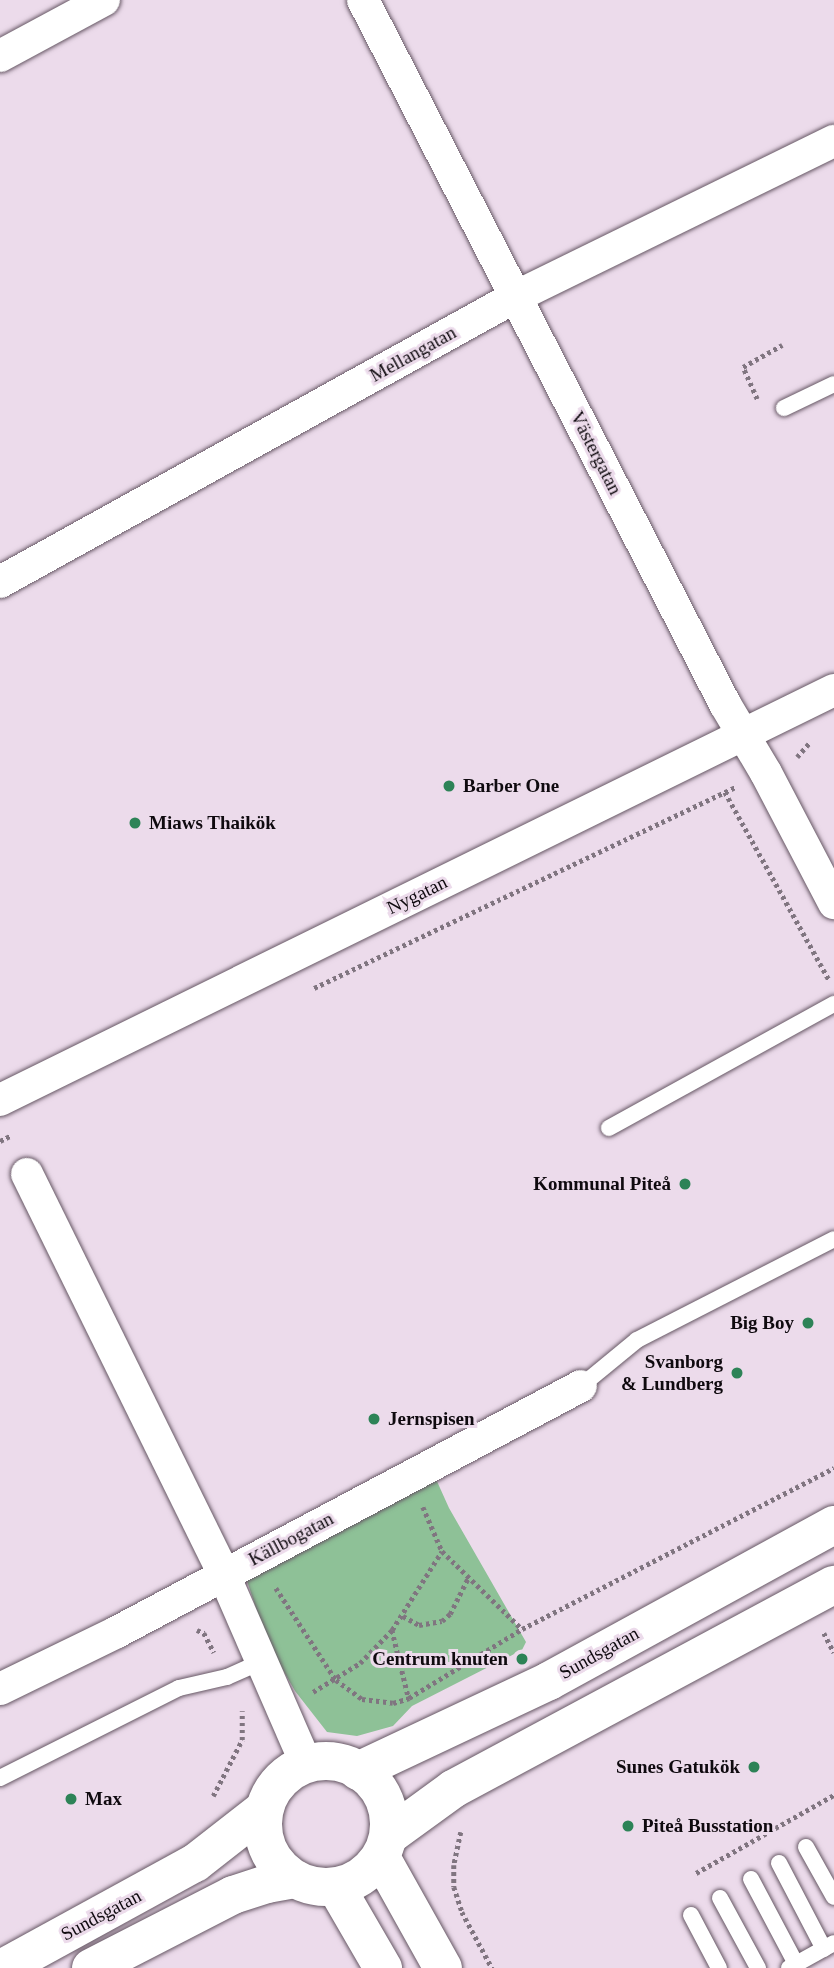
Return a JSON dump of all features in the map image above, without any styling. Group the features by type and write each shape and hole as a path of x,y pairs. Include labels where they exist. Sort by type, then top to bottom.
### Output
{"main road":[{"name":"Sundsgatan","path":"358,1771 549,1681 834,1525"},
{"path":"264,1810 262,1825 274,1860 295,1879 312,1888 336,1887 363,1875 386,1847 453,1789 834,1584"},
{"path":"306,1764 343,1762 372,1781 387,1808 386,1847 443,1968"},
{"name":"Sundsgatan","path":"3,1968 195,1863 264,1810 279,1783 306,1764"},
{"path":"91,1968 233,1895 267,1884 295,1879"},
{"path":"336,1887 383,1968"}],"street":[{"path":"0,56 104,0"},
{"name":"Västergatan","path":"363,0 742,735 766,773 834,904"},
{"name":"Mellangatan","path":"0,582 515,297 834,141"},
{"name":"Nygatan","path":"0,1100 834,690"},
{"path":"27,1174 224,1575 306,1764"},
{"name":"Källbogatan","path":"0,1689 148,1615 581,1386"}],"lane":[{"path":"784,408 834,384"},
{"path":"609,1128 834,1004"},
{"path":"581,1386 637,1340 834,1239"},
{"path":"0,1778 179,1688 227,1676 263,1661"},
{"path":"806,1847 834,1897"},
{"path":"751,1879 792,1966 829,1946 779,1863"},
{"path":"720,1898 758,1968"},
{"path":"691,1915 719,1968"}],"path":[{"path":"782,345 743,368 765,416 784,408"},
{"path":"725,792 834,990"},
{"path":"224,1575 265,1580 274,1586 286,1598 336,1680 349,1692 378,1704 393,1703 408,1698 522,1629 834,1468"},
{"path":"410,1476 442,1551 522,1629"},
{"path":"336,1680 360,1663 392,1630 442,1551"},
{"path":"403,1616 419,1625 442,1621 450,1614 468,1578"},
{"path":"148,1615 167,1627 181,1625 204,1633 243,1712 243,1740 211,1800"},
{"path":"816,1633 822,1629 834,1654"},
{"path":"392,1630 408,1698"},
{"path":"696,1873 834,1795"}],"green space":[{"path":"431,1468 449,1508 526,1642 522,1650 412,1706 393,1726 357,1736 327,1732 295,1691 268,1644 246,1578"}],"place":[{"name":"Barber One","path":"449,786"},
{"name":"Miaws Thaikök","path":"135,823"},
{"name":"Kommunal Piteå","path":"685,1184"},
{"name":"Big Boy","path":"808,1323"},
{"name":"Svanborg & Lundberg","path":"737,1373"},
{"name":"Jernspisen","path":"374,1419"},
{"name":"Centrum knuten","path":"522,1659"},
{"name":"Sunes Gatukök","path":"754,1767"},
{"name":"Max","path":"71,1799"},
{"name":"Piteå Busstation","path":"628,1826"}]}
